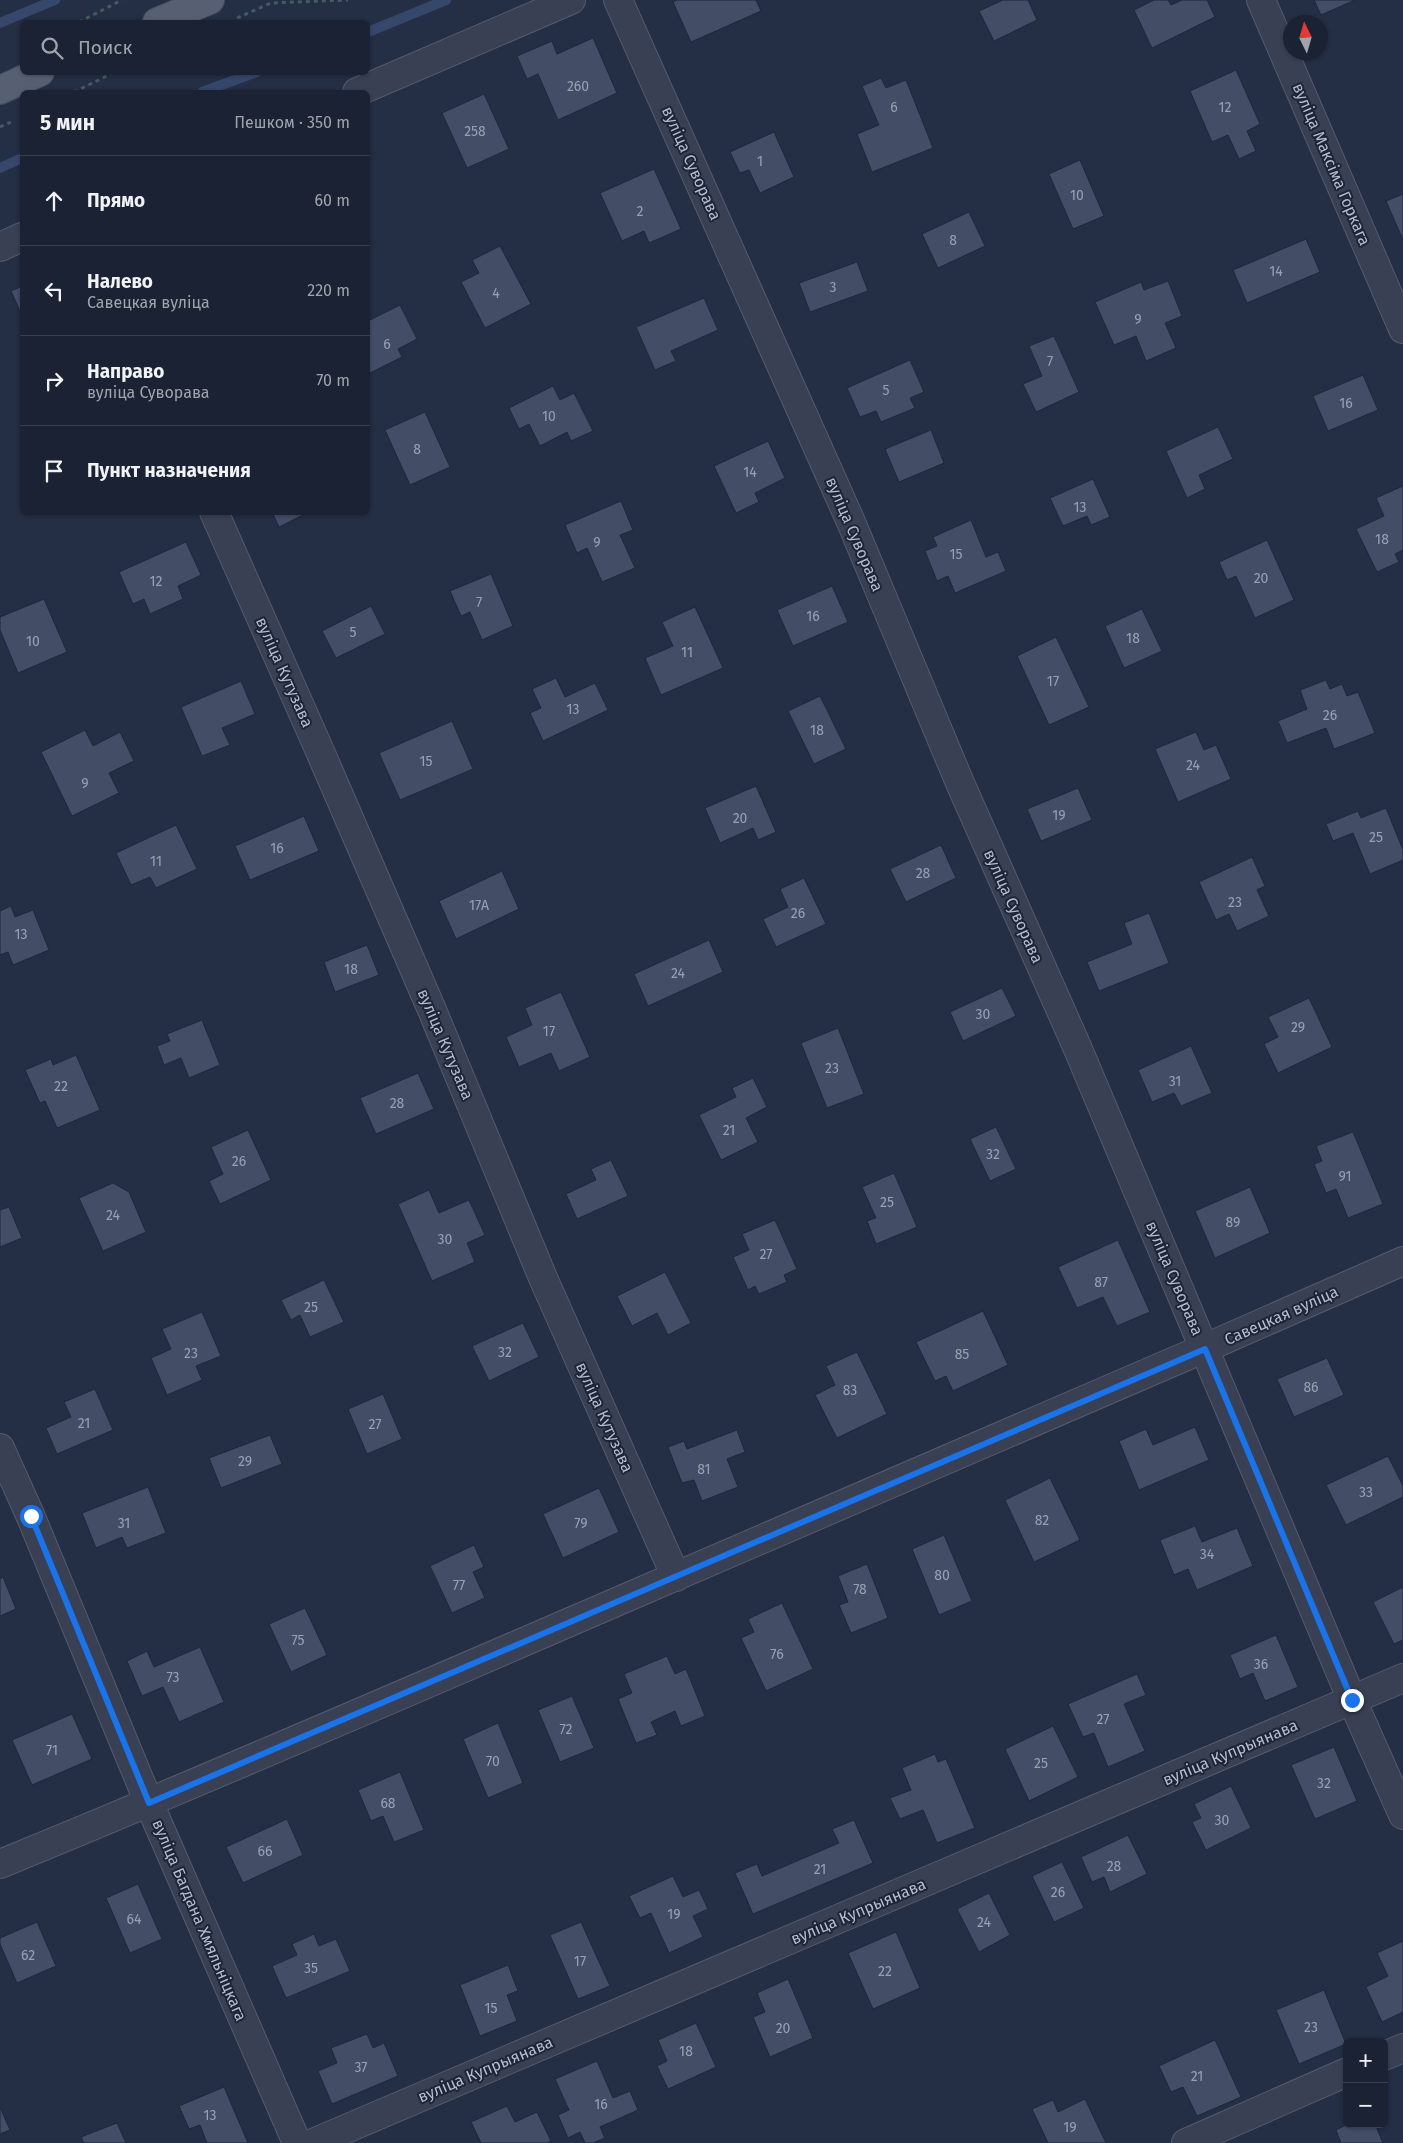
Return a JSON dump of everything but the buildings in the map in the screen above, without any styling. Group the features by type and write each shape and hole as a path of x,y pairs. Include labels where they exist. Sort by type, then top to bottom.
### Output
{"main road":[{"path":"162,20 210,0"}],"street":[{"path":"362,90 571,0"},
{"name":"вуліца Суворава","path":"618,0 851,522 960,783 1078,1049 1352,1700 1403,1816"},
{"name":"вуліца Максіма Горкага","path":"1262,0 1403,329"},
{"path":"0,247 20,238"},
{"name":"вуліца Кутузава","path":"215,515 432,1010 543,1278 676,1577"},
{"name":"Савецкая вуліца","path":"0,1864 149,1803 676,1577 1205,1349 1403,1261"},
{"name":"вуліца Багдана Хмяльніцкага","path":"0,1448 31,1516 149,1803 297,2143"},
{"name":"вуліца Купрыянава","path":"313,2143 1403,1678"},
{"path":"1388,2054 1403,2048"},
{"path":"1186,2143 1343,2074"}],"path":[{"path":"83,20 122,0"},
{"path":"236,19 271,4 348,0"},
{"path":"78,90 109,75"}],"waterway":[{"path":"0,23 55,0"},
{"path":"370,31 446,0"},
{"path":"208,90 249,75"},
{"path":"0,168 20,159"}],"route":[{"path":"31,1516 149,1803 1205,1349 1352,1700"}]}
